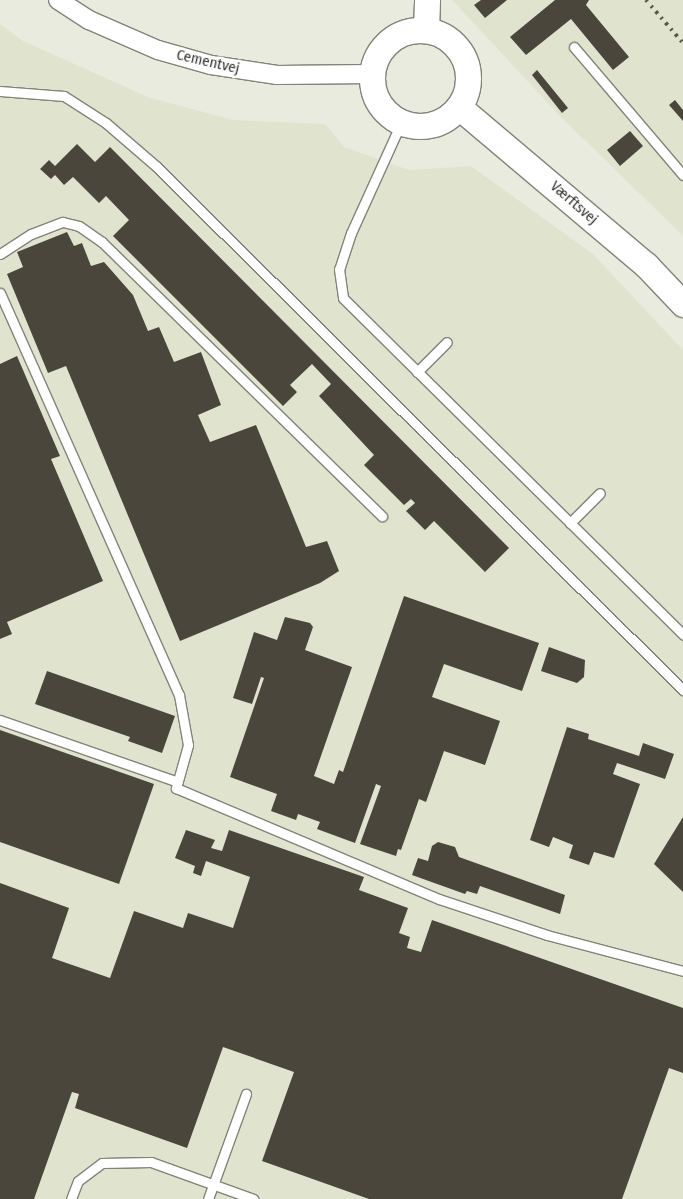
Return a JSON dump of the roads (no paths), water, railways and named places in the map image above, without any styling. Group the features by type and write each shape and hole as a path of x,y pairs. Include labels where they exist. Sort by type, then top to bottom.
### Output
{"street":[{"name":"Cementvej","path":"58,0 89,20 158,50 211,65 277,75 371,74"},
{"path":"426,30 428,0"},
{"path":"411,30 426,30 442,35 455,45 464,59 468,75 467,92 459,107 448,118 433,125 417,127 401,123 378,104 371,74 376,58 385,45 411,30"},
{"name":"Værftsvej","path":"459,107 646,265 683,304"}],"lane":[{"path":"574,47 683,175"},
{"path":"0,91 64,96 106,123 136,148 683,690"},
{"path":"401,123 351,233 339,269 339,282 343,298 683,635"},
{"path":"0,254 31,234 63,222 87,232 110,249 382,516"},
{"path":"0,293 3,309 179,695 188,745 176,788 439,899 547,935 683,971"},
{"path":"416,372 447,342"},
{"path":"570,523 600,493"},
{"path":"0,720 178,782"},
{"path":"208,1199 246,1094"},
{"path":"71,1199 78,1181 102,1163 151,1162 253,1199"}],"railway":[{"path":"646,0 683,43"}]}
